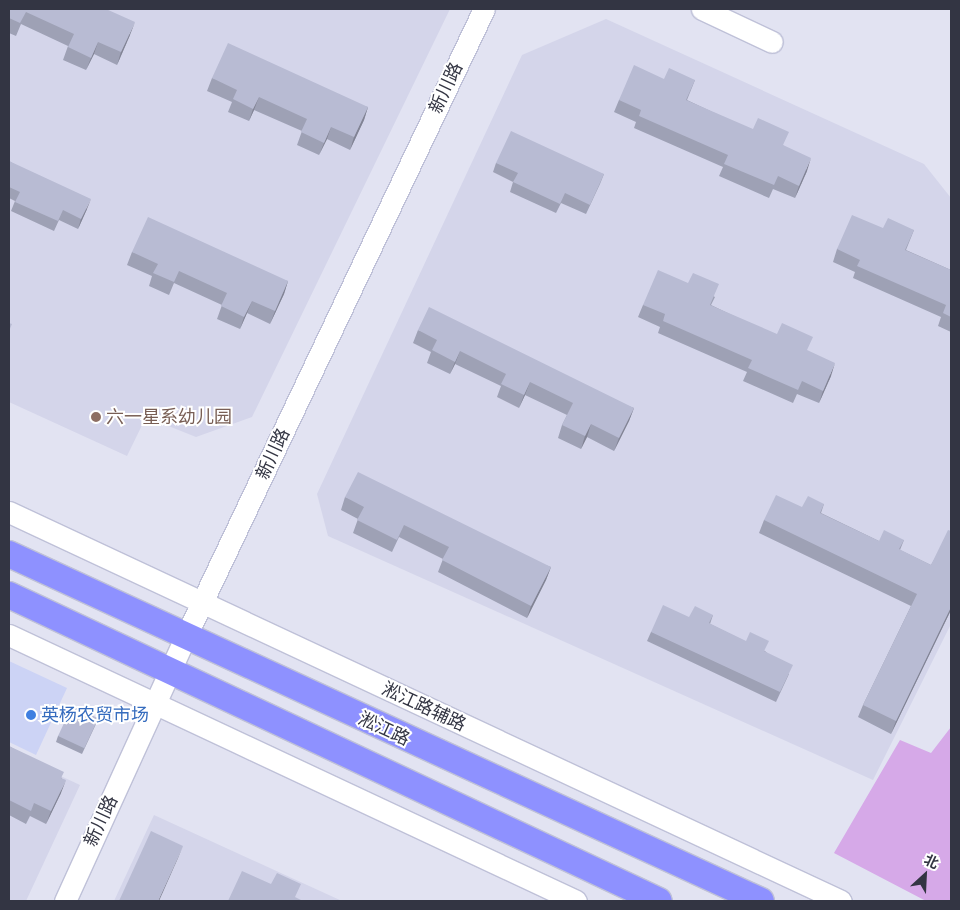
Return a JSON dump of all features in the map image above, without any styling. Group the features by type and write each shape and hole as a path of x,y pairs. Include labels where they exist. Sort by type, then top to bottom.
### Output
{"main road":[{"name":"淞江路","path":"9,554 186,638 760,901"},
{"path":"9,595 659,901"}],"street":[{"name":"新川路","path":"65,901 170,670 484,9"},
{"path":"702,9 772,42"},
{"name":"淞江路辅路","path":"9,512 841,901"},
{"path":"9,635 576,901"}],"shaded area":[{"path":"9,9 450,9 252,417 196,437 146,417 127,456 9,402"},
{"path":"606,19 924,164 951,198 951,624 873,780 328,536 317,494 522,55"},
{"name":"英杨农贸市场","path":"9,661 67,688 36,755 9,742"},
{"path":"951,727 951,901 926,901 834,853 900,740 931,753"},
{"path":"9,752 80,785 26,901 9,901"},
{"path":"154,815 342,901 114,901"}],"building":[{"path":"9,9 106,9 135,22 121,52 98,42 91,58 68,47 74,34 26,12 20,23 9,18"},
{"path":"228,43 368,107 354,137 331,127 324,143 301,132 307,119 259,97 253,109 233,99 237,90 212,78"},
{"path":"634,65 664,79 669,68 695,80 686,100 753,129 758,118 789,132 783,145 811,158 799,186 778,176 774,185 724,164 728,155 639,116 641,110 619,100"},
{"path":"511,131 604,174 590,205 565,193 560,204 513,182 518,173 496,163"},
{"path":"9,161 91,199 81,219 63,210 58,221 15,202 20,192 9,187"},
{"path":"852,215 883,228 888,218 914,230 905,250 951,270 951,317 943,313 946,305 857,266 860,260 837,249"},
{"path":"148,217 288,281 275,311 252,301 244,317 221,306 227,293 179,271 174,282 153,273 158,264 132,252"},
{"path":"658,270 688,283 693,273 719,284 710,305 777,334 782,323 813,337 807,350 835,363 823,391 802,381 798,390 748,368 752,360 663,321 665,314 643,305"},
{"path":"429,307 634,408 619,438 591,424 585,436 562,425 573,403 530,382 524,395 501,384 506,374 460,351 455,362 432,350 437,340 418,330"},
{"path":"358,472 551,567 531,606 442,560 449,547 404,525 397,540 357,520 364,507 345,497"},
{"path":"776,495 802,507 808,496 824,504 820,513 879,541 884,530 904,540 899,549 931,565 948,530 951,531 951,607 896,721 863,705 917,594 764,520"},
{"path":"663,605 689,617 695,606 713,615 709,623 746,641 750,632 769,641 764,651 793,665 780,692 651,632"},
{"path":"72,706 98,718 84,748 58,736"},
{"path":"9,746 64,772 61,778 66,780 51,811 34,803 31,811 9,800"},
{"path":"151,831 183,846 158,901 119,901"},
{"path":"242,871 271,884 277,873 301,884 295,897 303,901 228,901"}],"place":[{"name":"六一星系幼儿园","path":"96,417"},
{"name":"英杨农贸市场","path":"31,715"}]}
